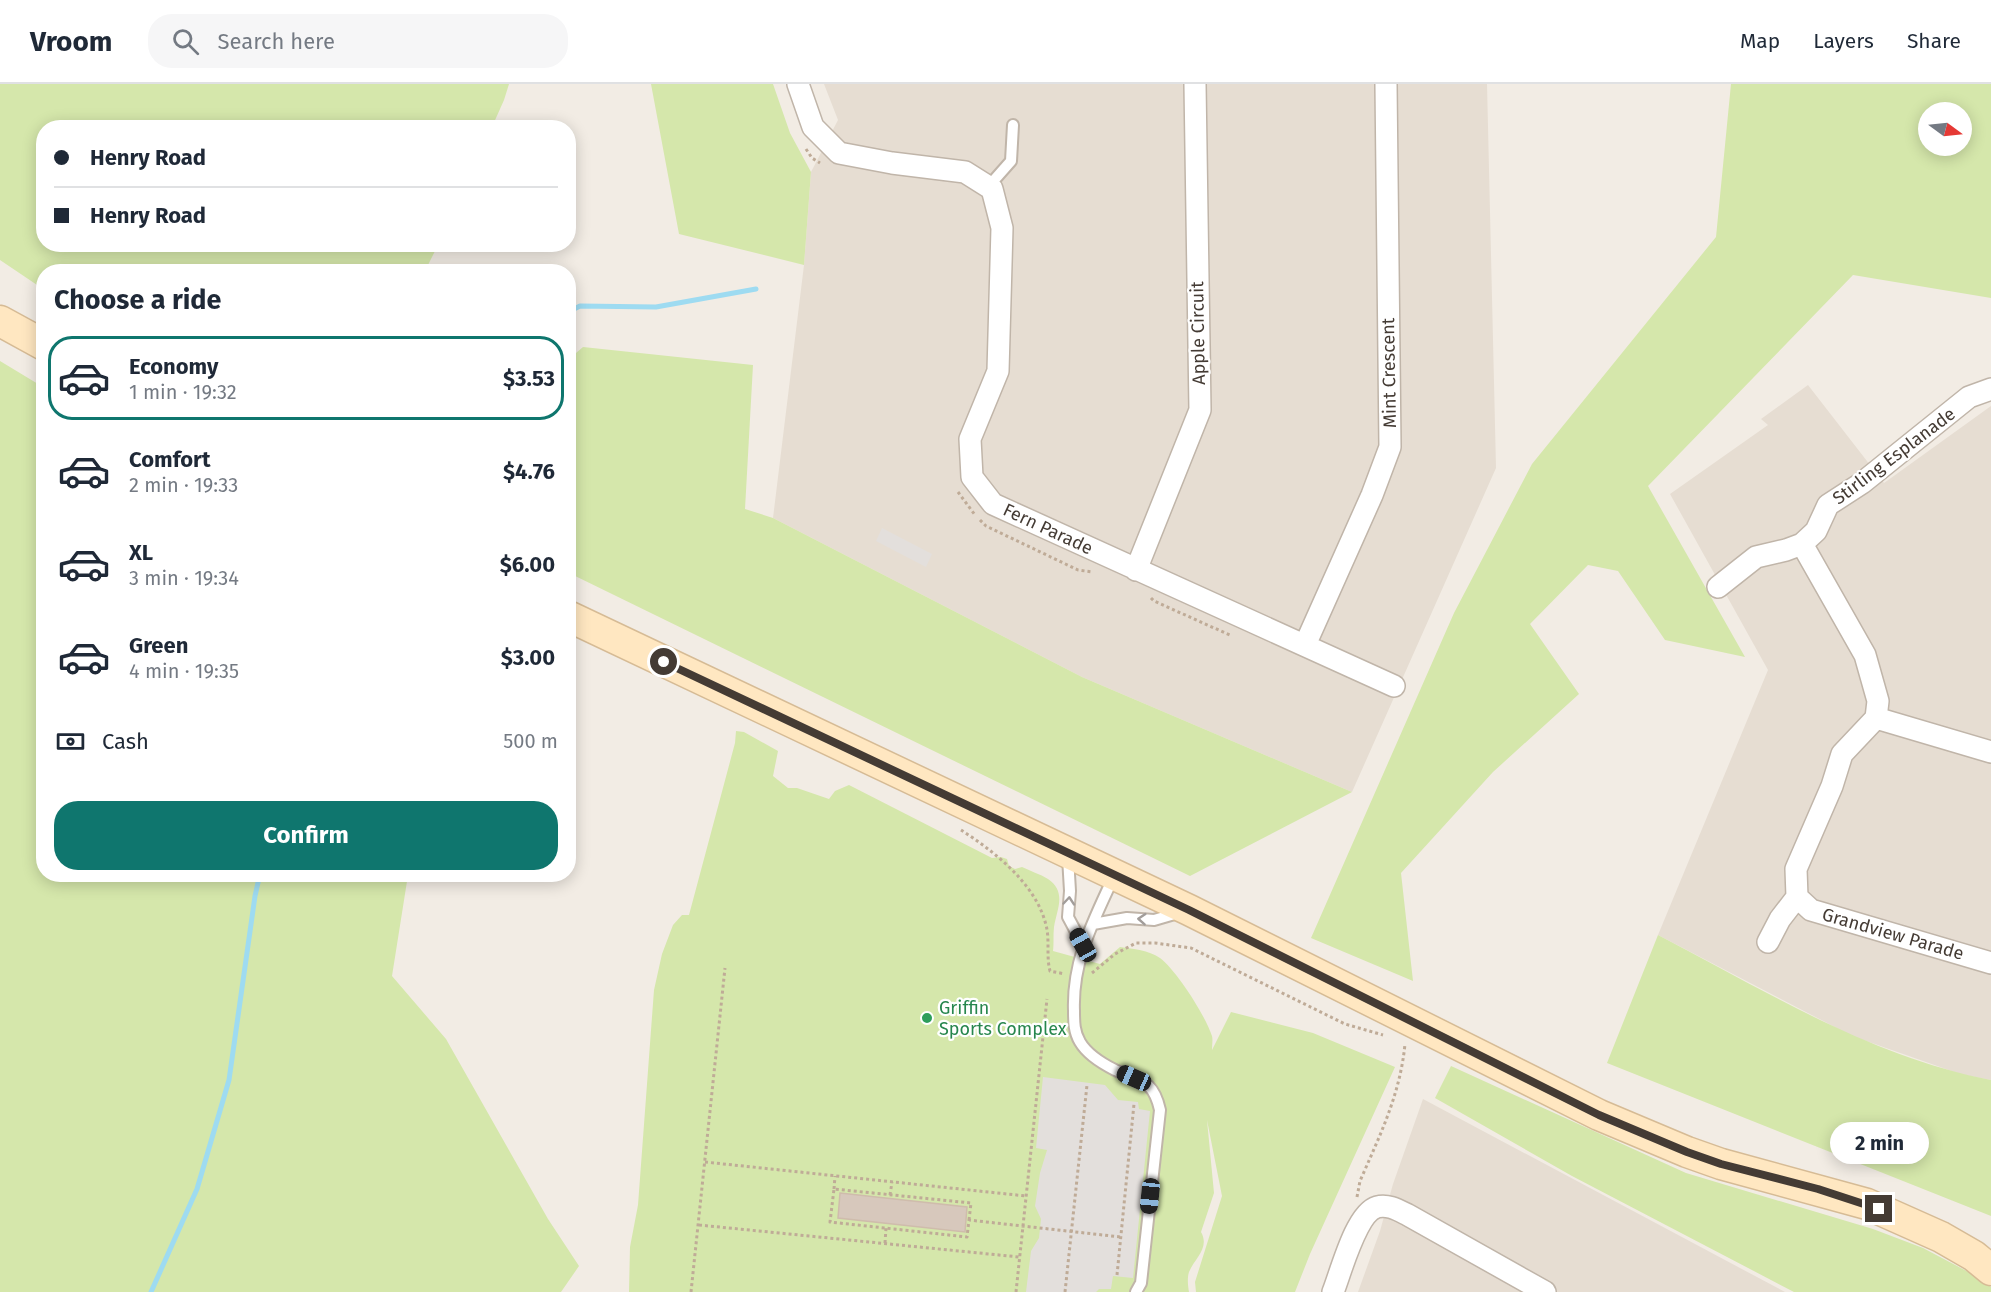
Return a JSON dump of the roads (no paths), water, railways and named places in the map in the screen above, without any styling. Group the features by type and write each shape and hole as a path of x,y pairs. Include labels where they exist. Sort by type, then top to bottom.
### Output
{"main road":[{"path":"0,321 36,341"},
{"path":"576,620 1189,910 1599,1115 1721,1164 1867,1204 1941,1238 1974,1256 1991,1269"}],"street":[{"path":"798,84 813,127 839,153 892,163 965,172 988,187"},
{"name":"Apple Circuit","path":"1136,570 1200,410 1195,84"},
{"name":"Mint Crescent","path":"1305,645 1372,495 1390,447 1386,84"},
{"name":"Fern Parade","path":"988,187 992,189 1002,228 998,371 970,439 972,477 993,504 1394,686"},
{"name":"Stirling Esplanade","path":"1802,544 1815,531 1828,505 1862,483 1970,397 1991,389"},
{"path":"1718,587 1756,557 1802,544 1865,655 1878,701 1876,718 1842,754 1832,786 1796,869 1797,897 1780,919 1768,942"},
{"path":"1876,718 1991,753"},
{"name":"Grandview Parade","path":"1797,897 1811,910 1991,963"},
{"path":"1333,1292 1357,1229 1372,1210 1387,1206 1400,1210 1545,1292"}],"lane":[{"path":"988,187 1011,161 1013,125"},
{"path":"1068,853 1070,891 1068,917 1083,945"},
{"path":"1115,875 1083,945 1075,976 1075,1029 1081,1043 1092,1056 1113,1069 1148,1085 1156,1094 1160,1110 1141,1283 1137,1292"},
{"path":"1093,924 1127,918 1154,920 1189,910"}],"waterway":[{"path":"576,308 580,306 656,307 756,289"},
{"path":"151,1292 197,1189 229,1080 258,882"}],"place":[{"name":"Griffin Sports Complex","path":"927,1018"}]}
